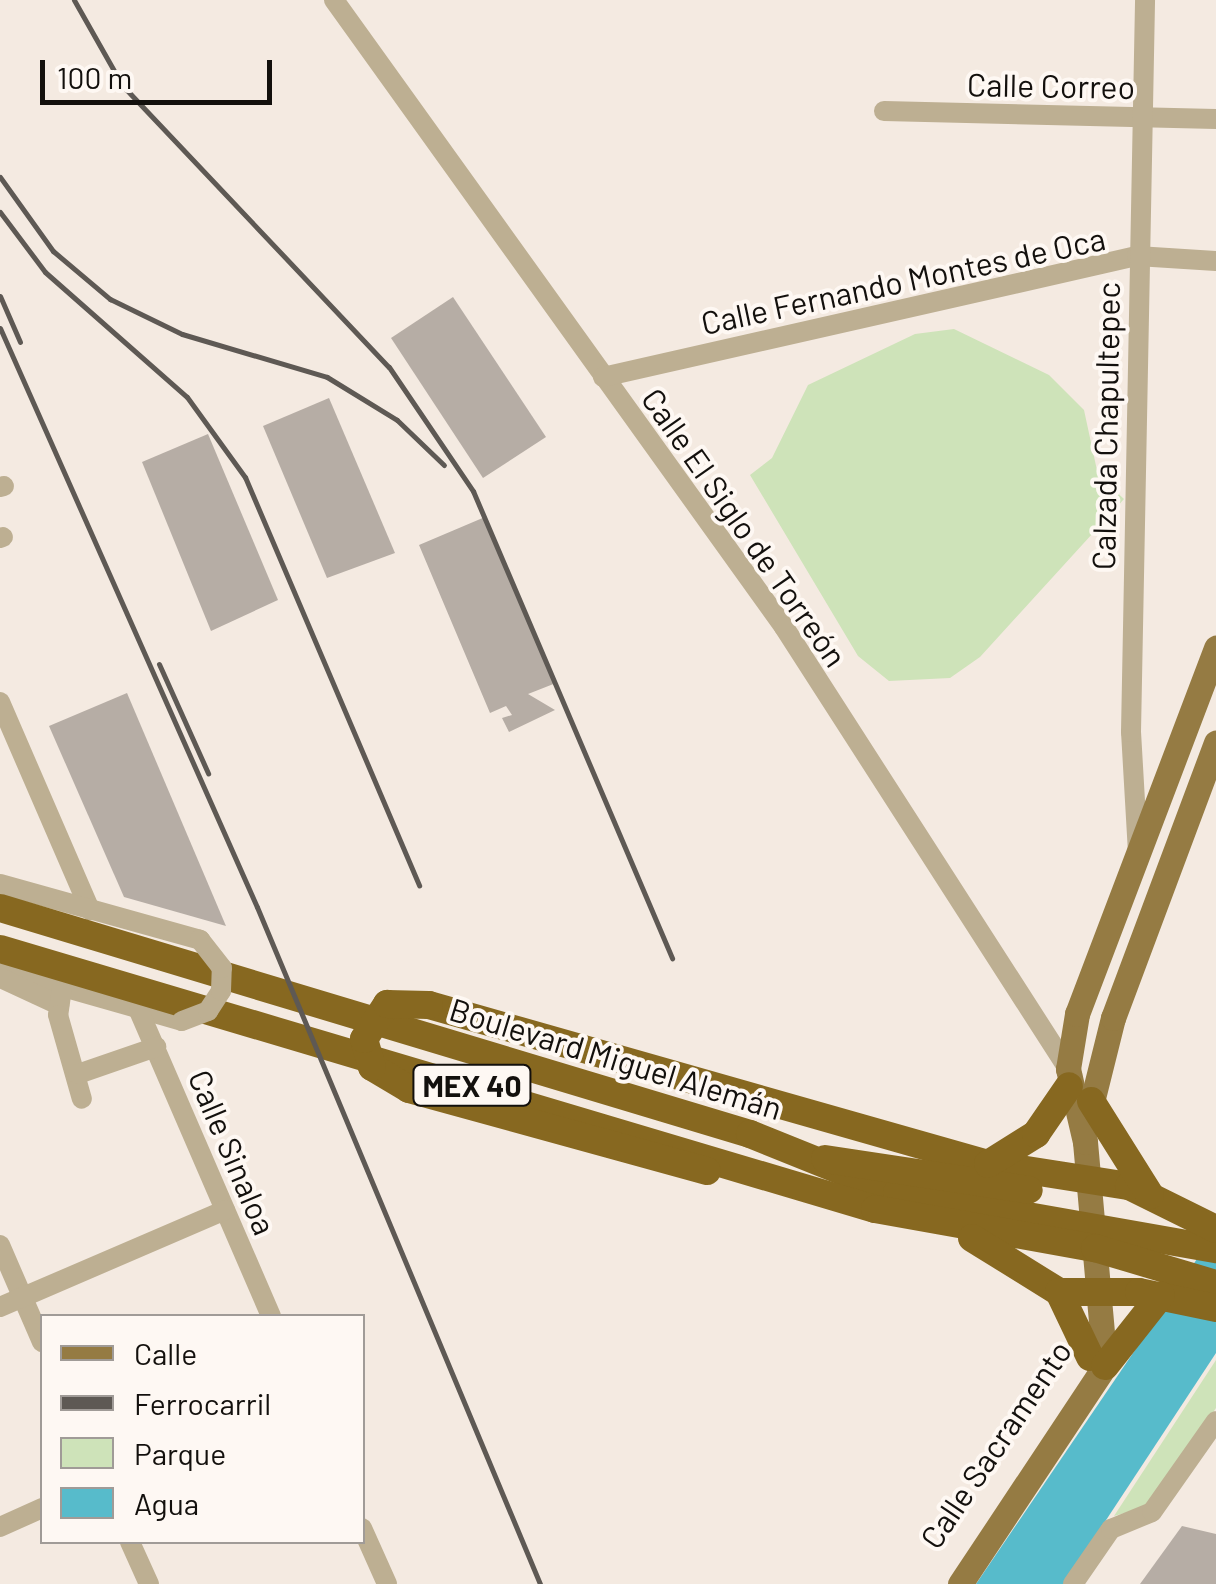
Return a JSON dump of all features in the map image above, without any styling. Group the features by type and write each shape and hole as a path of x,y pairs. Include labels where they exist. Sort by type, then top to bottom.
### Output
{"highway":[{"name":"Boulevard Miguel Alemán","path":"0,908 662,1108 816,1159"},
{"name":"Boulevard Miguel Alemán","path":"0,949 675,1144 812,1190 943,1226 1091,1212 1213,1228"},
{"path":"812,1190 639,1155 409,1089 372,1066 364,1039 387,1004 430,1005 988,1164 1091,1212"},
{"path":"988,1164 1036,1134 1076,1085 1151,1196 1213,1228"},
{"path":"662,1108 730,1092"},
{"path":"675,1144 816,1159 1091,1212 1151,1196"},
{"name":"Boulevard Miguel Alemán","path":"1091,1212 1206,1293"},
{"path":"943,1226 1059,1292 1099,1355 1162,1295"},
{"path":"1059,1292 1206,1293"}],"main road":[{"path":"1076,1085 1102,946 1216,648"},
{"path":"1076,1085 1208,782 1216,743"},
{"path":"1102,946 1136,953"},
{"name":"Calle Sacramento","path":"960,1584 1099,1355 1099,1291 1076,1085"},
{"name":"Calle Sacramento","path":"940,1584 1099,1355"}],"street":[{"name":"Calle El Siglo de Torreón","path":"334,0 784,627 1076,1085"},
{"name":"Calzada Chapultepec","path":"1138,853 1137,256 1145,0"},
{"name":"Calle Correo","path":"884,111 1216,119"},
{"name":"Calle Fernando Montes de Oca","path":"603,377 1137,256 1216,261"},
{"path":"0,702 90,910"},
{"path":"0,884 200,940 217,957 221,991 208,1011 182,1021 60,996 0,972"},
{"path":"60,996 82,1099"},
{"name":"Calle Sinaloa","path":"139,1011 270,1314"},
{"path":"78,1074 156,1047"},
{"path":"0,1306 225,1210"},
{"path":"0,1245 40,1337"},
{"path":"1073,1584 1111,1529 1152,1512 1216,1421"},
{"path":"0,1527 40,1509"},
{"path":"365,1535 387,1584"},
{"path":"131,1544 148,1584"}],"green space":[{"path":"954,329 1049,375 1084,410 1098,475 1124,499 980,657 950,678 889,681 858,656 750,475 772,458 808,385 915,334"},
{"path":"1216,1360 1216,1408 1150,1506 1114,1516"}],"water":[{"path":"1216,1231 1216,1353 1064,1584 976,1584"}],"building":[{"path":"453,297 546,437 483,478 391,338"},
{"path":"329,398 395,553 327,578 263,426"},
{"path":"208,434 278,600 211,631 142,462"},
{"path":"485,517 556,683 528,694 555,710 509,732 502,718 512,715 506,706 490,713 419,545"},
{"path":"127,693 226,926 124,897 49,726"},
{"path":"1182,1526 1216,1534 1216,1584 1140,1584"}],"railway":[{"path":"74,0 122,85 389,367 473,491 672,958"},
{"path":"0,177 53,251 110,299 182,334 327,377 397,420 444,465"},
{"path":"0,212 45,272 187,397 245,477 419,885"},
{"path":"0,296 20,342"},
{"path":"0,328 257,907 540,1584"},
{"path":"159,664 208,773"}]}
